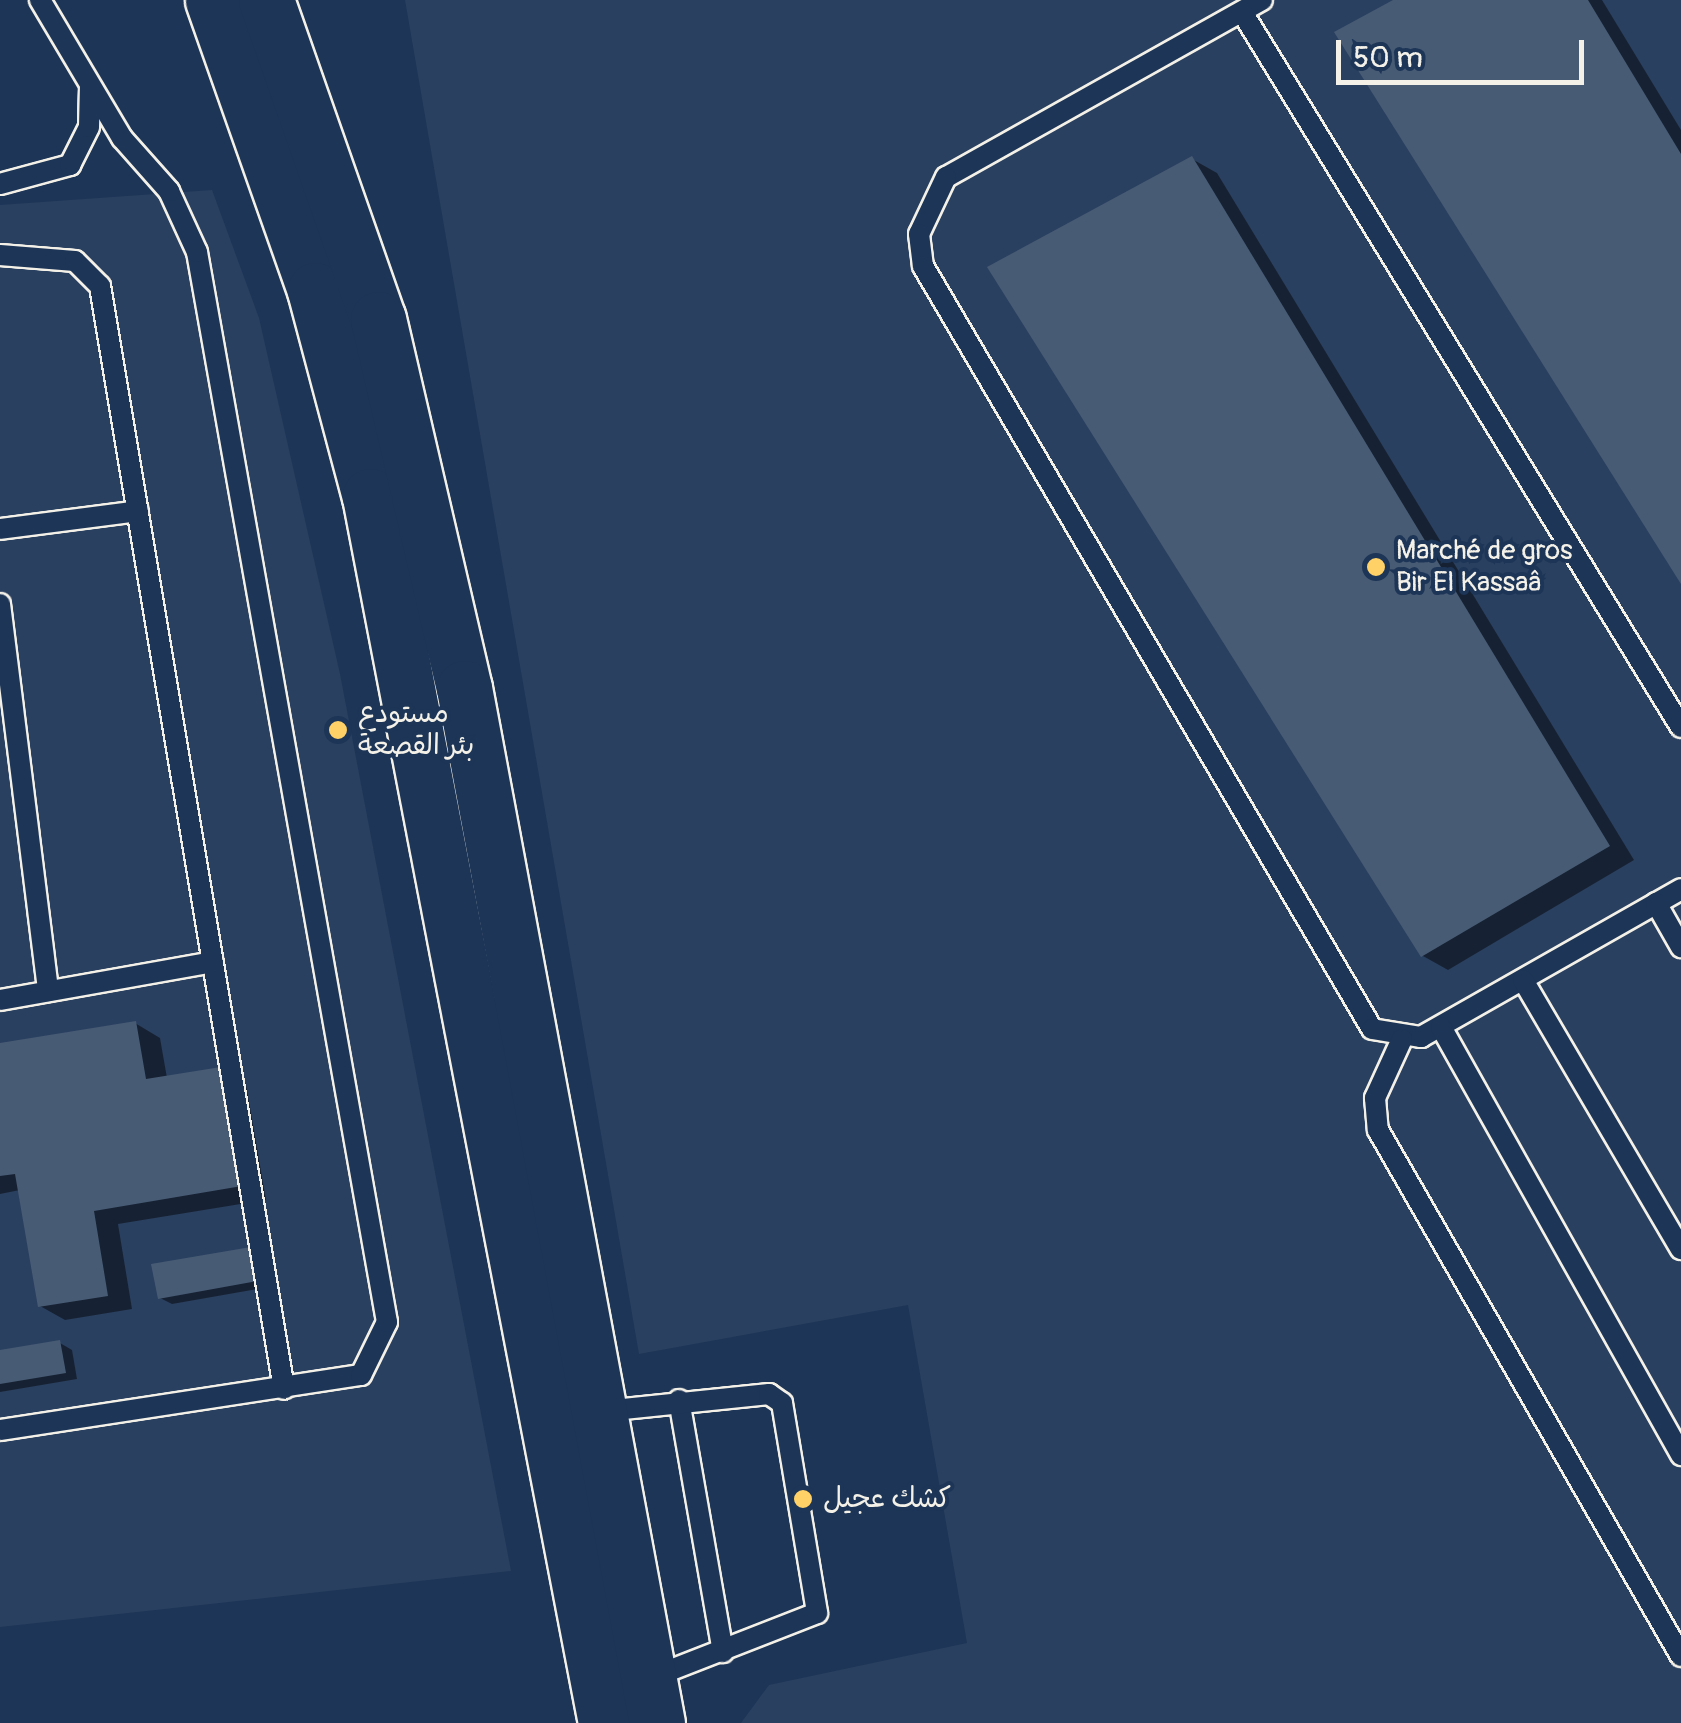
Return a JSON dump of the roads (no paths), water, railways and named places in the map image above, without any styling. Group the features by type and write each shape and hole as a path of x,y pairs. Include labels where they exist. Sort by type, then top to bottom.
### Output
{"main road":[{"path":"213,0 314,290 370,496 606,1723"},
{"path":"266,0 378,320 464,688 604,1412 653,1701"}],"lane":[{"path":"0,1430 284,1389 361,1374 387,1322 197,252 170,191 122,138 40,0"},
{"path":"1262,0 946,177 918,234 922,266 1360,1016 1402,1039 1440,1027 1681,889"},
{"path":"1242,12 1681,727"},
{"path":"0,184 70,165 89,127 90,84"},
{"path":"0,254 76,260 100,286 284,1389"},
{"path":"0,529 138,511"},
{"path":"0,604 48,991"},
{"path":"1656,904 1681,947"},
{"path":"0,1000 214,962"},
{"path":"1522,980 1681,1249"},
{"path":"1440,1027 1681,1455"},
{"path":"1402,1039 1376,1098 1378,1130 1681,1656"},
{"path":"604,1412 679,1400 780,1399 818,1604 815,1616 722,1652 653,1701"},
{"path":"679,1400 722,1652"}],"place":[{"name":"Marché de gros Bir El Kassaâ","path":"1376,567"},
{"name":"مستودع بئر القصعة","path":"338,730"},
{"name":"كشك عجيل","path":"803,1499"}]}
